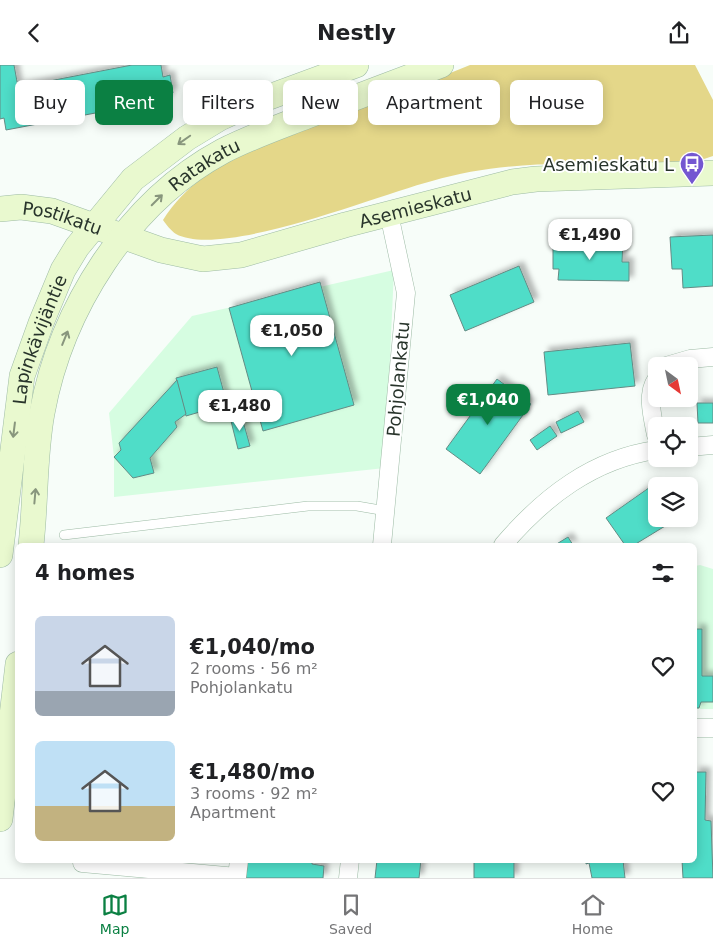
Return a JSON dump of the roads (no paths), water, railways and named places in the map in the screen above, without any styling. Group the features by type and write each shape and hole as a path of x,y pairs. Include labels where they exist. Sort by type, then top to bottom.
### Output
{"main road":[{"name":"Ratakatu","path":"94,224 133,179 206,125 253,103 356,65"},
{"name":"Ratakatu","path":"124,236 165,192 222,151 441,65"},
{"name":"Asemieskatu","path":"124,236 161,250 203,259 241,255 512,182 536,179 713,173"},
{"name":"Postikatu","path":"0,209 21,207 52,211 124,236"},
{"name":"Lapinkävijäntie","path":"0,555 4,486 19,394 27,358 63,270 94,224"},
{"name":"Lapinkävijäntie","path":"31,543 42,415 55,364 83,298 98,271 124,236"},
{"path":"0,819 5,728 15,679"}],"street":[{"name":"Pohjolankatu","path":"382,543 406,293 389,214"},
{"path":"698,358 713,357"},
{"path":"698,446 713,445"},
{"path":"506,543 524,521 544,502 572,482 615,459 633,453 648,451"},
{"path":"697,728 713,728"},
{"path":"82,863 237,877 238,863"},
{"path":"348,878 350,863"}],"lane":[{"path":"64,535 308,506 358,506 386,511"}],"place":[{"name":"Asemieskatu L","path":"692,185"}]}
